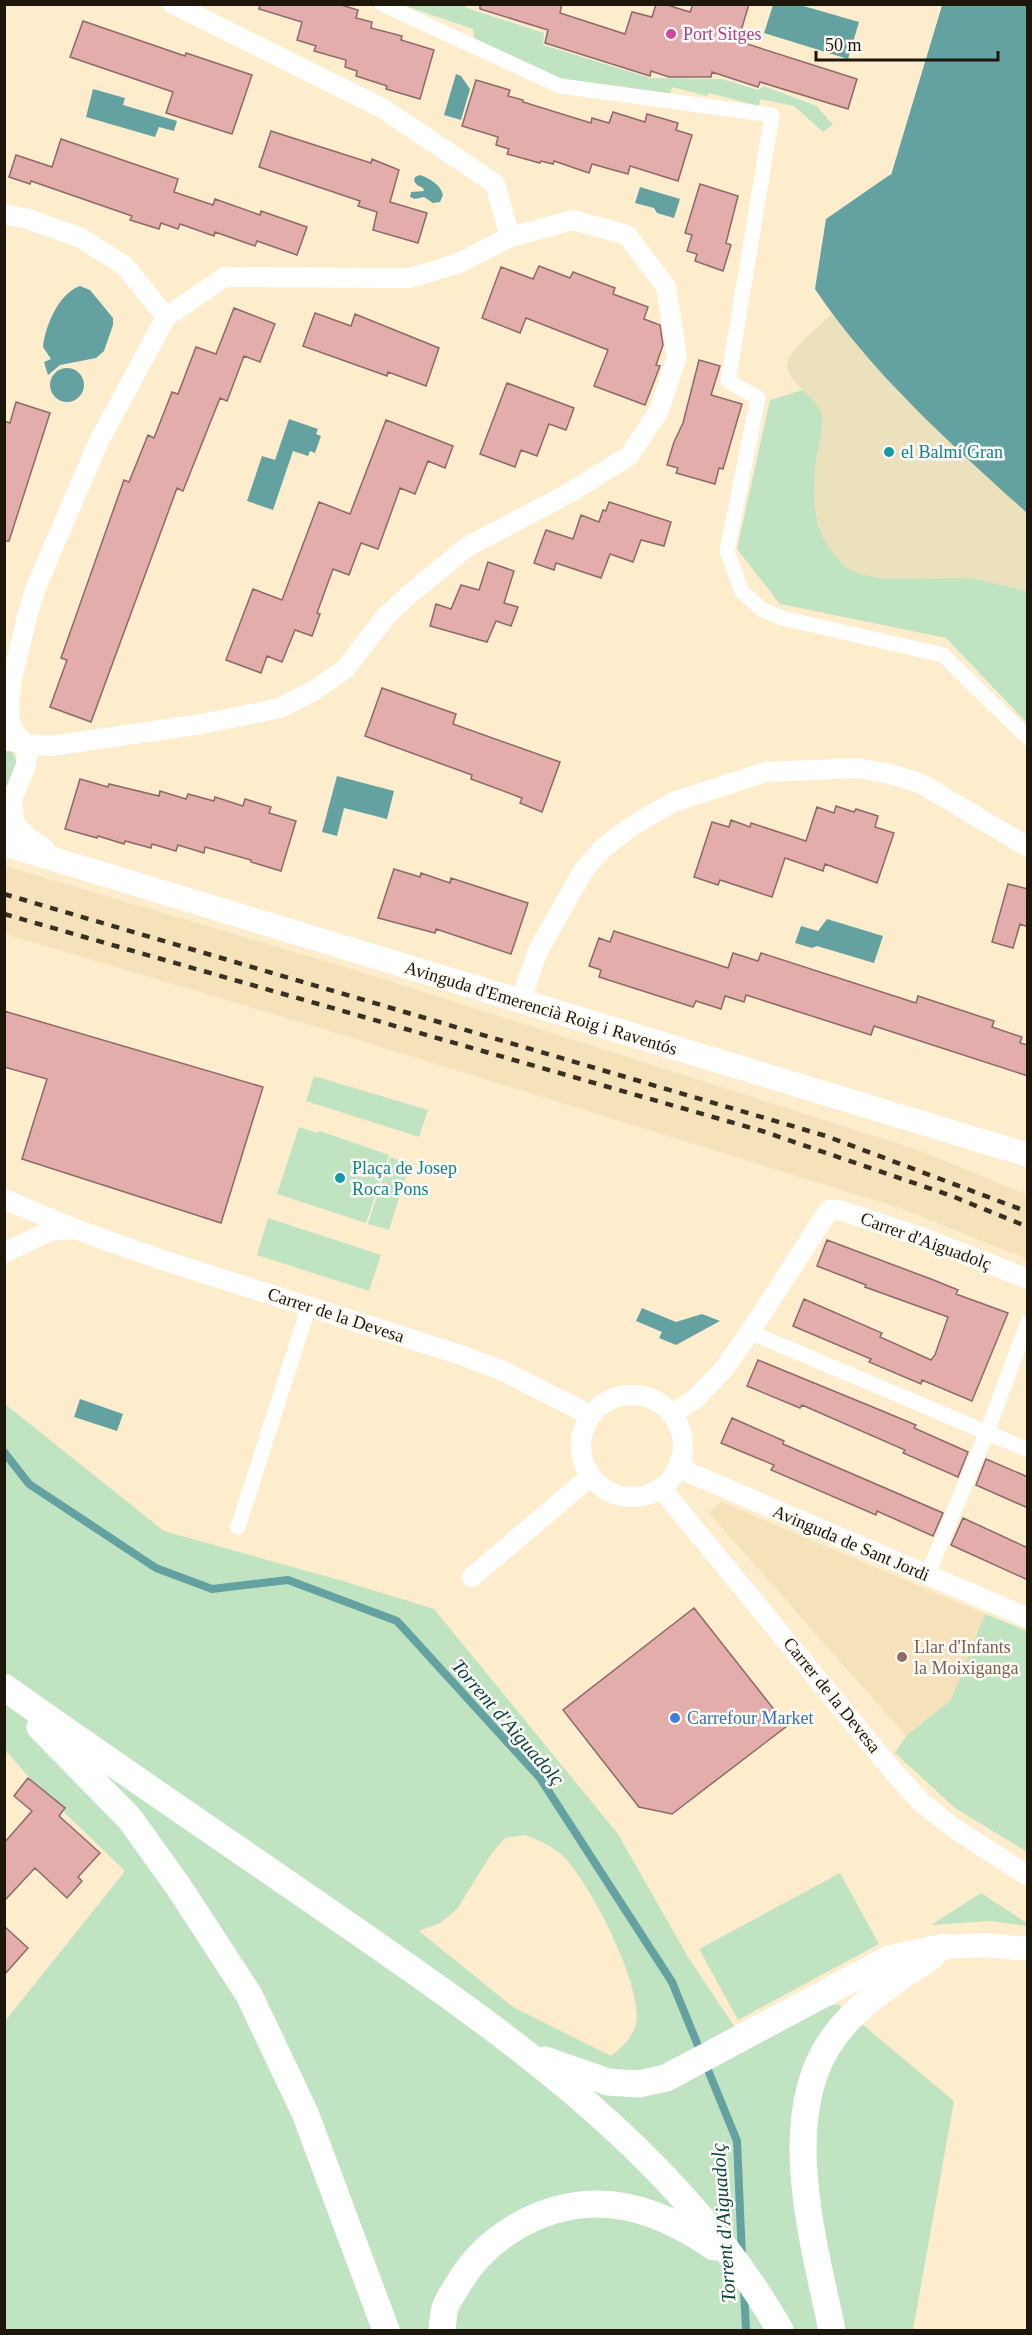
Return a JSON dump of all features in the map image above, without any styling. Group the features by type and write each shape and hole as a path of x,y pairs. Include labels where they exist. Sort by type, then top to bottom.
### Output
{"main road":[{"path":"4,1687 424,1978 527,2054 636,2147 732,2260 775,2322"},
{"path":"4,1693 74,1760 130,1819 178,1886 249,1995 305,2113 386,2331"},
{"path":"527,2054 608,2082 638,2084 666,2078 889,1959 944,1947"},
{"path":"832,2331 814,2243 802,2159 806,2103 815,2070 833,2038 856,2011 876,1994 944,1947"},
{"path":"442,2331 446,2306 463,2275 484,2250 511,2228 564,2209 594,2204 645,2212 697,2236 732,2260"}],"street":[{"path":"173,4 382,108 495,184 510,237"},
{"path":"382,4 560,86 772,115 728,381 758,398 727,551 742,592 763,610 782,618 943,655 1028,738"},
{"path":"4,214 28,219 81,238 108,255 125,266 166,317"},
{"path":"4,740 25,744 51,746 202,724 279,708 315,690 345,669 387,615 467,547 571,492 629,456 659,411 677,356 666,287 627,235 573,220 510,237 459,263 410,278 225,277 166,317 99,441 36,587 12,678 9,703 12,726 25,744"},
{"name":"Avinguda d'Emerencià Roig i Raventós","path":"25,744 26,765 12,800 8,830 55,858 129,883 1028,1155"},
{"path":"520,1002 538,951 584,871 602,849 629,828 673,802 766,772 858,768 890,774 920,783 1028,847"},
{"name":"Carrer de la Devesa","path":"4,1199 75,1229 156,1258 461,1355 501,1370 590,1415"},
{"name":"Carrer d'Aiguadolç","path":"750,1332 829,1210 839,1210 921,1237 1028,1279"},
{"name":"Carrer de la Devesa","path":"4,1253 50,1231 75,1229"},
{"path":"238,1527 309,1306"},
{"path":"927,1576 987,1432 1028,1322"},
{"path":"673,1414 695,1399 723,1370 750,1332 1028,1450"},
{"path":"632,1396 657,1402 673,1414 682,1436 683,1446 680,1461 673,1475 661,1488 651,1493 631,1496 606,1488 591,1476 584,1464 580,1440 590,1415 616,1398 632,1396"},
{"name":"Avinguda de Sant Jordi","path":"680,1461 690,1473 1028,1618"},
{"path":"472,1577 591,1476"},
{"name":"Carrer de la Devesa","path":"661,1488 892,1770 922,1803 978,1845 1028,1876"},
{"path":"944,1947 984,1945 1028,1950"}],"shaded area":[{"path":"5,866 342,966 921,1151 1027,1195 1027,1259 900,1208 317,1027 5,934"},
{"name":"Llar d'Infants la Moixiganga","path":"721,1502 985,1614 951,1700 906,1736 709,1513"}],"green space":[{"path":"403,5 463,5 544,33 543,45 650,78 722,79 758,90 763,86 817,106 833,125 823,132 794,106 760,99 759,106 709,93 707,96 672,87 670,94 564,79 520,67 475,42 473,29"},
{"path":"802,390 817,404 823,421 815,470 818,527 915,578 972,578 1027,591 1027,723 946,638 780,604 737,549 770,400"},
{"path":"5,751 12,751 17,762 5,791"},
{"path":"314,1076 428,1110 419,1137 306,1101"},
{"path":"299,1127 318,1133 320,1131 389,1155 366,1223 277,1194"},
{"path":"390,1157 410,1163 389,1230 368,1224"},
{"path":"268,1218 381,1255 369,1291 257,1255"},
{"path":"5,1404 164,1531 434,1609 618,1834 688,1957 734,2026 838,2004 954,2101 913,2330 5,2330 5,2021 125,1871 34,1783 5,1750","holes":["525,1835 557,1851 573,1867 599,1909 623,1961 632,1985 636,2024 629,2039 611,2056 513,2007 419,1931 440,1923 457,1909 492,1853 505,1838"]},
{"path":"985,1614 1027,1631 1027,1852 955,1808 895,1753 906,1736 951,1700"},
{"path":"840,1873 879,1944 738,2020 699,1949"},
{"path":"981,1893 1027,1923 1027,1926 990,1921 931,1925"}],"sand":[{"name":"el Balmí Gran","path":"832,314 950,443 1027,513 1027,591 972,578 886,579 846,568 834,554 821,533 815,511 815,474 822,417 820,409 790,376 787,369 788,361 795,349"}],"water":[{"path":"773,5 800,5 859,22 848,59 764,33"},
{"path":"942,5 1027,5 1027,513 942,435 887,379 837,320 815,289 826,219 891,174"},
{"path":"456,74 461,76 470,89 461,120 444,115"},
{"path":"93,89 125,98 123,105 177,121 174,131 159,127 155,137 86,117"},
{"path":"420,175 431,180 440,188 443,195 440,202 433,203 424,197 415,199 410,197 411,192 424,191 414,181 415,177"},
{"path":"640,187 680,199 674,218 657,213 654,208 635,203"},
{"path":"80,286 90,290 113,318 113,325 104,351 96,358 60,365 48,375 44,362 51,359 43,347 50,320 66,296"},
{"path":"67,368 79,373 84,385 79,397 67,402 55,397 50,385 55,373"},
{"path":"289,419 318,429 316,434 321,436 315,453 310,451 308,456 293,451 273,510 247,501 262,456 275,460"},
{"path":"337,776 394,791 387,819 344,808 337,836 322,832"},
{"path":"827,919 883,936 874,963 817,946 812,948 795,943 801,926 818,931"},
{"path":"642,1308 676,1322 702,1314 720,1321 676,1345 659,1338 662,1332 636,1321"},
{"path":"80,1399 123,1414 117,1431 74,1417"}],"pier":[{"path":"939,4 942,5 891,175 887,174"}],"building":[{"path":"260,4 338,4 358,10 356,18 372,22 371,28 402,36 401,40 434,50 420,99 386,89 387,86 356,76 357,71 345,67 346,60 314,51 316,46 297,40 302,22 259,9"},
{"path":"480,4 562,4 560,13 625,34 632,12 652,17 656,4 664,4 690,12 693,4 749,4 738,41 857,79 848,109 760,82 758,87 712,72 711,77 669,77 651,71 650,76 545,43 548,30 480,9"},
{"path":"83,21 185,56 186,53 252,75 232,134 166,113 173,92 70,57"},
{"path":"476,80 510,90 508,96 523,100 523,102 591,123 592,118 609,123 613,112 645,122 647,114 678,123 676,130 692,135 678,181 630,166 628,174 592,164 589,173 554,161 553,164 541,161 540,163 507,154 509,149 496,145 498,137 462,126"},
{"path":"271,131 371,163 372,159 399,170 390,202 427,213 418,243 373,230 377,212 358,206 360,201 259,167"},
{"path":"61,139 178,179 174,192 213,205 215,199 260,215 261,211 307,227 297,255 257,241 255,246 215,232 214,236 180,224 178,229 161,223 159,229 130,220 132,216 31,181 30,184 9,177 16,155 52,167"},
{"path":"700,184 738,196 726,243 731,245 723,271 695,261 697,254 687,251 692,235 685,233"},
{"path":"539,266 570,278 573,272 615,288 613,294 648,307 644,319 660,325 663,345 656,365 660,366 645,405 594,386 608,350 526,318 520,333 482,318 501,267 533,279"},
{"path":"234,308 275,324 260,362 244,356 227,401 220,398 183,491 177,488 91,722 50,707 67,660 61,658 124,480 129,482 148,435 154,438 172,392 178,394 196,347 216,354"},
{"path":"315,313 351,326 355,314 439,348 426,386 388,372 387,376 303,346"},
{"path":"699,360 720,366 711,395 742,404 723,469 719,468 715,484 676,473 678,468 667,465 683,423"},
{"path":"507,383 574,408 566,430 549,424 537,456 521,450 515,467 480,454"},
{"path":"16,402 50,413 9,541 4,541 4,421 10,423"},
{"path":"386,420 453,446 445,468 428,461 415,494 400,488 378,549 361,543 349,575 333,569 317,613 320,614 312,636 295,630 282,662 267,656 261,673 226,660 253,589 282,600 319,502 350,514"},
{"path":"609,502 671,522 664,546 641,540 633,562 610,554 601,578 556,563 554,570 534,563 546,530 573,539 581,515 599,522"},
{"path":"488,562 514,571 504,603 518,607 511,626 496,621 487,642 430,626 436,604 451,609 461,585 479,590"},
{"path":"382,688 456,714 453,724 560,762 542,812 520,803 522,798 471,779 472,775 365,736"},
{"path":"80,779 108,787 109,784 159,796 160,791 186,799 188,794 214,801 215,797 243,806 245,799 271,807 269,813 296,821 281,871 205,847 204,853 178,845 176,851 152,844 151,848 125,841 124,844 65,829"},
{"path":"836,806 878,816 875,827 894,833 877,883 825,864 823,871 785,858 772,897 720,880 718,885 694,877 712,822 729,827 731,820 750,827 751,823 806,841 817,807 834,813"},
{"path":"394,869 420,877 421,873 450,883 451,878 528,903 511,954 436,929 435,933 378,918"},
{"path":"1008,884 1028,889 1028,927 1020,924 1013,948 992,942"},
{"path":"614,931 728,968 733,953 758,961 761,953 916,1003 918,996 994,1021 992,1027 1022,1037 1020,1043 1028,1045 1028,1076 874,1026 871,1035 746,995 744,1002 725,996 721,1009 696,1001 693,1007 599,977 601,970 589,966 599,938 610,942"},
{"path":"4,1011 263,1087 221,1223 22,1159 47,1079 4,1067"},
{"path":"827,1240 931,1279 958,1290 956,1294 1008,1313 972,1401 922,1380 921,1384 869,1362 871,1359 793,1326 804,1299 882,1333 880,1337 931,1360 935,1355 948,1317 865,1287 866,1285 817,1266"},
{"path":"758,1360 916,1425 914,1428 968,1452 958,1477 903,1453 905,1450 802,1405 800,1408 747,1386"},
{"path":"732,1418 784,1441 783,1444 943,1513 933,1536 877,1511 876,1515 771,1470 774,1465 721,1443"},
{"path":"986,1459 1028,1477 1028,1508 976,1485"},
{"path":"963,1518 1028,1548 1028,1580 951,1545"},
{"name":"Carrefour Market","path":"694,1608 787,1726 672,1814 639,1807 563,1710"},
{"path":"28,1778 65,1808 59,1816 100,1853 78,1877 82,1881 67,1898 35,1868 4,1901 4,1843 32,1811 14,1796"},
{"path":"4,1926 28,1948 4,1975"}],"waterway":[{"name":"Torrent d'Aiguadolç","path":"4,1452 29,1484 156,1568 212,1589 288,1580 397,1621 540,1778 672,1982 737,2141 742,2257"},
{"name":"Torrent d'Aiguadolç","path":"744,2290 746,2330"}],"railway":[{"path":"4,894 826,1136 1028,1212"},
{"path":"4,914 762,1131 952,1196 1028,1227"}],"place":[{"name":"Port Sitges","path":"671,34"},
{"name":"el Balmí Gran","path":"889,452"},
{"name":"Plaça de Josep Roca Pons","path":"340,1178"},
{"name":"Llar d'Infants la Moixiganga","path":"902,1657"},
{"name":"Carrefour Market","path":"675,1718"}]}
